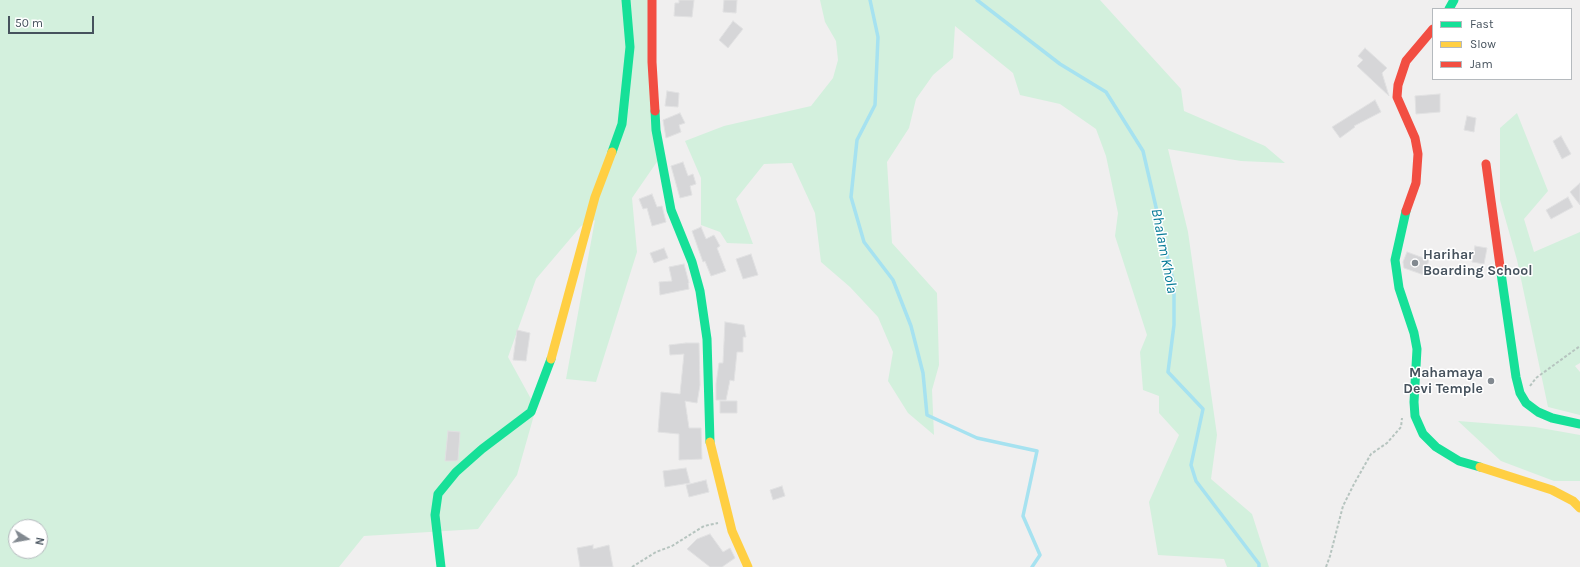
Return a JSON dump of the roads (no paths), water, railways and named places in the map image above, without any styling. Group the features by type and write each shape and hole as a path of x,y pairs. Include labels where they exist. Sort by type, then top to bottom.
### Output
{"main road":[{"path":"441,567 435,515 438,494 456,472 482,449 531,412 548,370 595,197 622,124 630,47 626,0"},
{"path":"652,0 652,62 656,130 671,210 692,262 700,290 707,339 709,439 728,520 748,567"},
{"path":"1432,30 1406,61 1398,85 1397,98 1415,138 1418,154 1416,182 1402,224 1395,260 1399,288 1405,310 1414,333 1417,348 1414,402 1415,416 1423,434 1436,447 1459,461 1524,480 1552,490 1572,501 1580,508"},
{"path":"1486,164 1516,377 1520,393 1538,412 1552,418 1580,424"}],"waterway":[{"path":"870,0 878,37 875,105 857,140 851,197 864,242 893,280 911,326 923,373 927,415 977,438 1037,451 1023,516 1040,555 1032,567"},
{"name":"Bhalam Khola","path":"977,0 1060,64 1106,92 1143,151 1174,285 1174,325 1168,372 1203,409 1191,465 1196,481 1259,564 1259,567"}],"place":[{"name":"Harihar Boarding School","path":"1415,263"},
{"name":"Mahamaya Devi Temple","path":"1491,381"}]}
